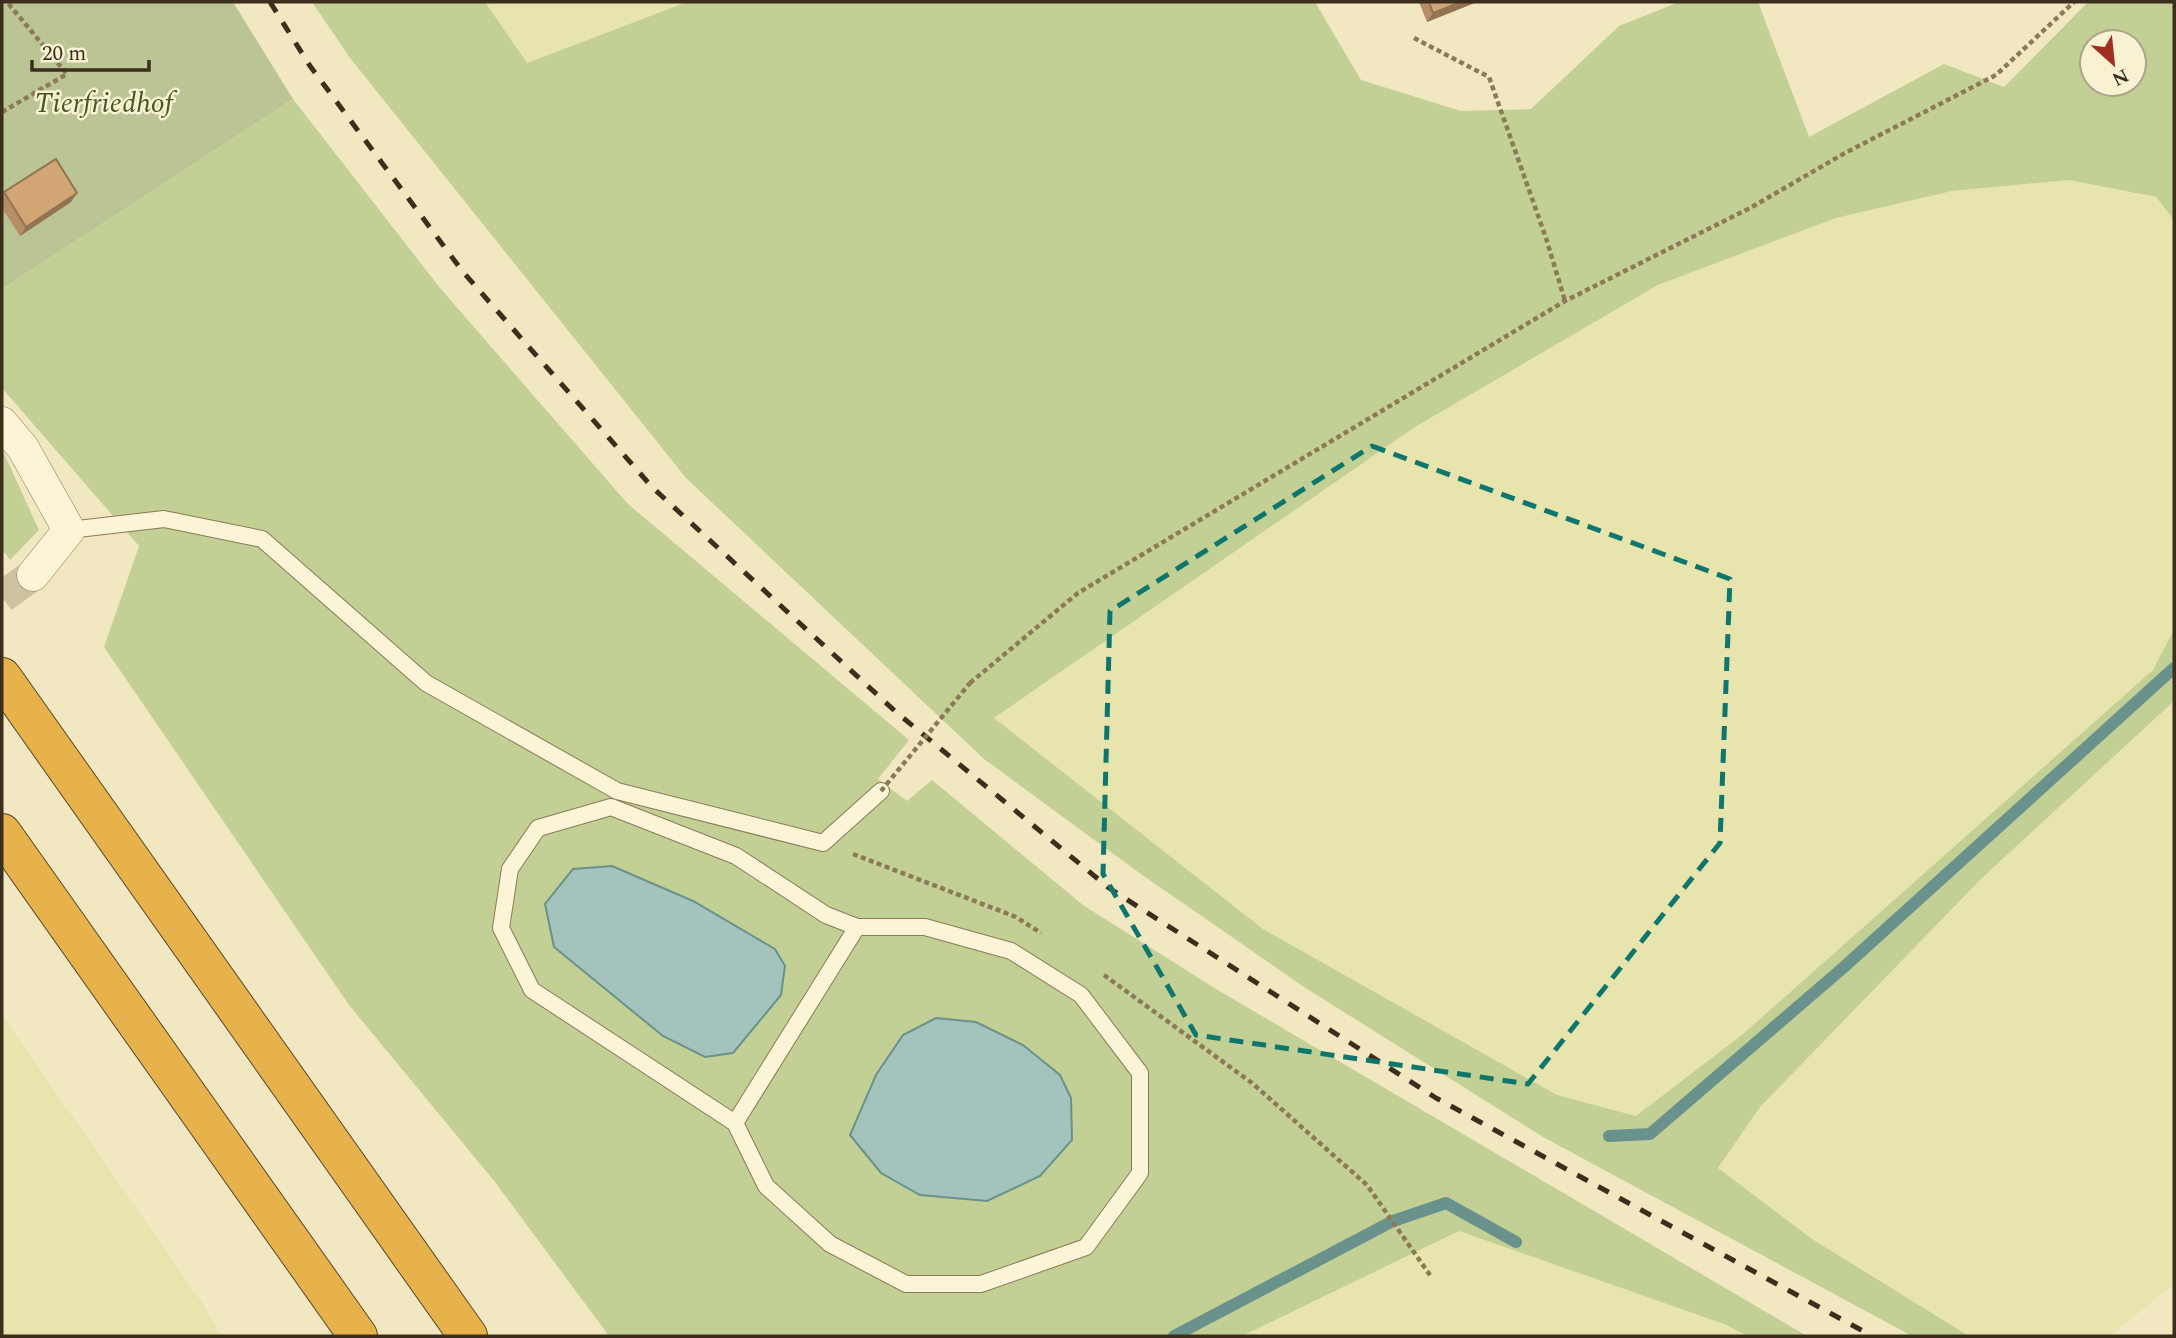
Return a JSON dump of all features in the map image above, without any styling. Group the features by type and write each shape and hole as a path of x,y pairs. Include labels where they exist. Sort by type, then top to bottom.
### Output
{"highway":[{"path":"2,677 468,1336"},
{"path":"2,833 358,1336"}],"street":[{"path":"2,423 23,448 69,530 33,575"}],"lane":[{"path":"69,530 164,519 262,539 426,682 617,791 823,843 881,791"},
{"path":"611,807 617,791"},
{"path":"611,807 736,856 826,915 857,927 925,927 1012,951 1081,995 1140,1073 1140,1173 1086,1247 981,1284 906,1284 830,1244 766,1186 734,1123 532,990 500,928 510,869 538,828 611,807"},
{"path":"734,1123 857,927"}],"path":[{"path":"2,112 67,74 7,2"},
{"path":"881,791 970,683 1078,593 1564,301 1750,208 1845,153 1996,75 2074,2"},
{"path":"1414,38 1489,77 1546,238 1564,301"},
{"path":"823,843 1016,917 1049,939"},
{"path":"1093,968 1252,1083 1367,1185 1432,1278"}],"highlighted area":[{"path":"1372,446 1730,579 1720,843 1528,1084 1196,1035 1103,874 1110,611"}],"shaded area":[{"path":"485,2 687,2 527,63"},
{"path":"2069,180 2156,198 2174,220 2174,629 2153,670 1743,1034 1636,1116 1557,1095 1263,929 994,718 1415,427 1658,285 1836,218 1952,191"},
{"path":"2174,701 2174,1284 2110,1336 1969,1336 1812,1239 1718,1168 1760,1107 1981,879"},
{"path":"2,1015 203,1304 222,1336 2,1336"},
{"path":"1459,1231 1724,1324 1748,1336 1242,1336"}],"green space":[{"name":"Tierfriedhof","path":"2,2 233,2 293,99 2,289"},
{"path":"312,2 485,2 527,63 687,2 1315,2 1361,80 1461,111 1531,109 1619,26 1679,2 1758,2 1809,137 1944,64 2004,87 2088,2 2174,2 2174,220 2156,197 2069,180 1952,191 1836,218 1658,285 1415,427 994,718 1263,929 1557,1095 1636,1116 1743,1034 2153,670 2174,629 2174,701 1981,879 1760,1107 1718,1168 1812,1239 1969,1336 1912,1336 1543,1137 1304,987 1138,872 984,759 686,478 350,58"},
{"path":"293,99 440,288 628,504 909,740 878,779 907,801 932,780 1083,905 1216,989 1807,1336 1748,1336 1724,1324 1459,1231 1242,1336 609,1336 495,1182 349,1005 104,647 139,546 2,388 2,289"},
{"path":"2,449 39,530 10,560 2,549"}],"water":[{"path":"612,866 693,901 775,949 785,966 781,995 733,1053 705,1057 663,1036 554,947 545,904 573,869"},
{"path":"936,1018 976,1022 1023,1045 1060,1075 1071,1098 1072,1140 1040,1176 987,1201 920,1195 881,1173 850,1135 876,1075 903,1035"}],"building":[{"path":"1429,2 1461,2 1433,13"},
{"path":"56,159 77,193 26,227 4,192"}],"waterway":[{"path":"1609,1136 1650,1134 1844,967 2174,668"},
{"path":"1174,1336 1393,1221 1446,1203 1516,1242"}],"tunnel":[{"path":"2,597 33,575"}],"railway":[{"path":"270,2 310,66 463,272 652,487 896,712 1109,888 1436,1098 1872,1336"}]}
